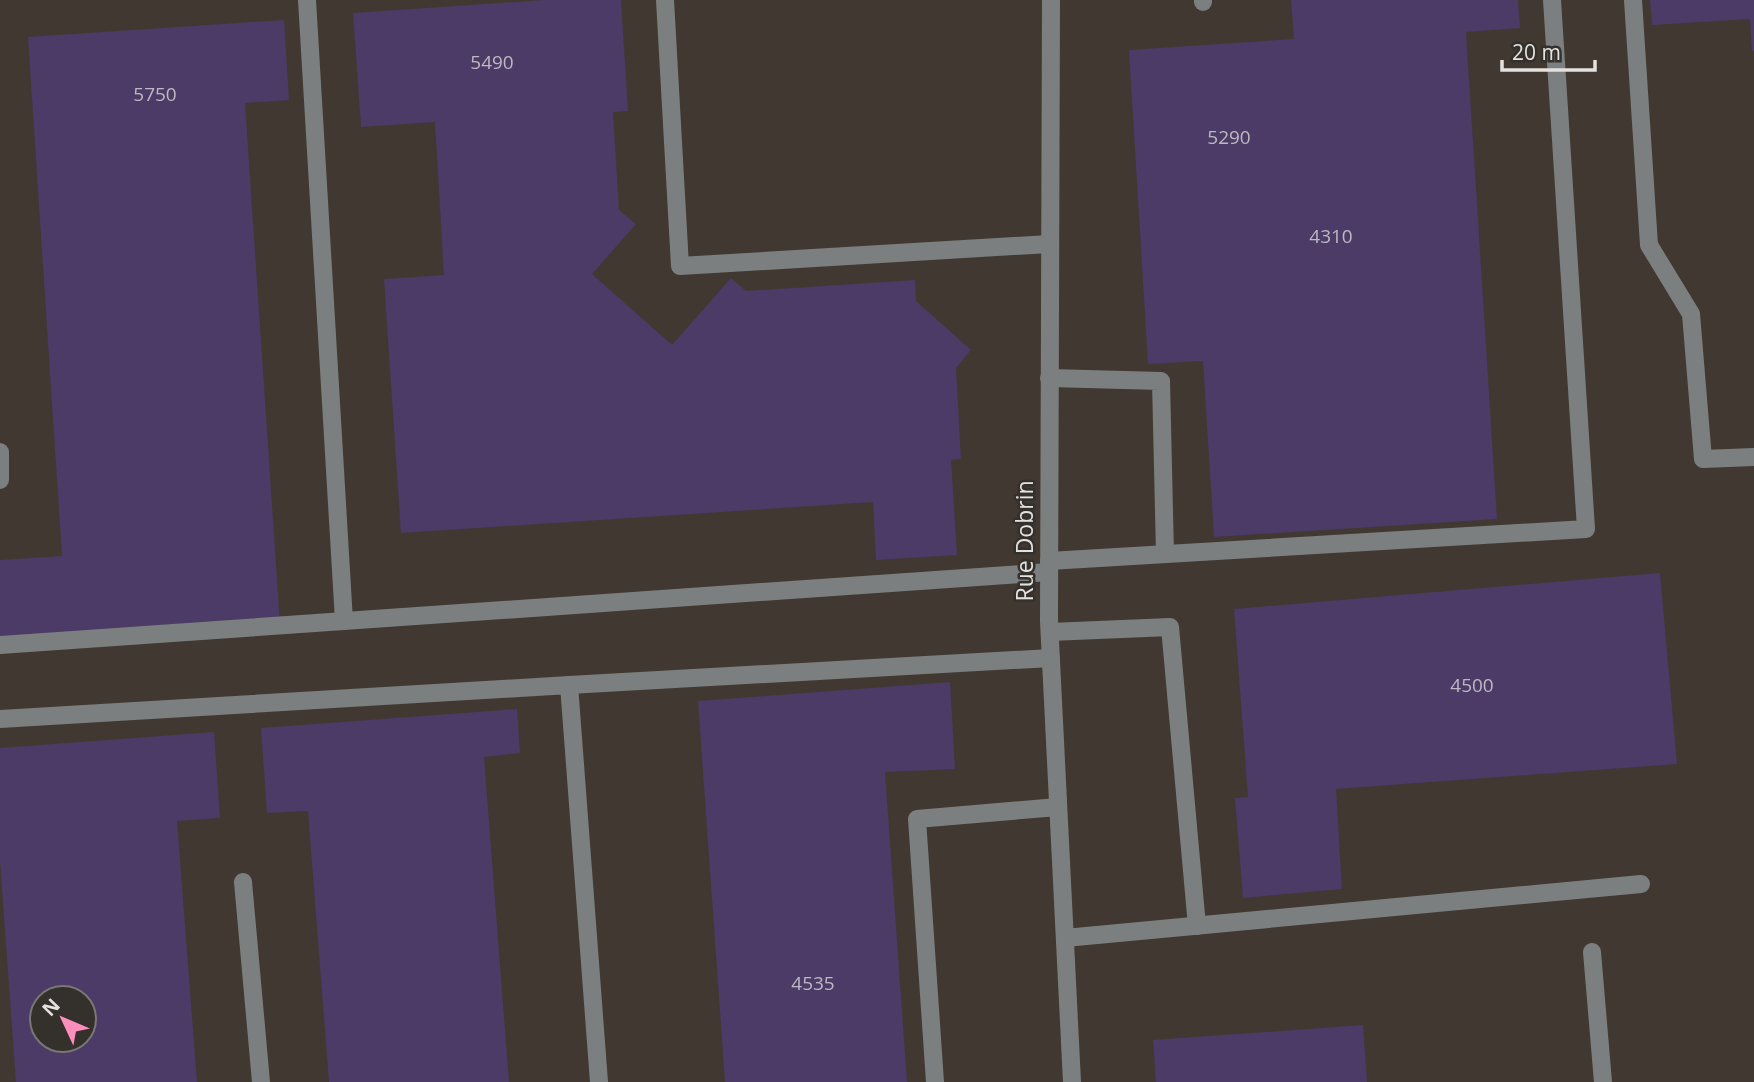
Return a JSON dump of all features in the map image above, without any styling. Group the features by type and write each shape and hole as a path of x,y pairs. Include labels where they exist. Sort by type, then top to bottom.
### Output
{"street":[{"path":"307,0 344,621"},
{"path":"665,0 680,266 1049,244"},
{"name":"Rue Dobrin","path":"1051,0 1050,632 1072,1082"},
{"path":"0,645 1049,566 1164,554 1586,529 1552,0"},
{"path":"1633,0 1649,245 1691,314 1703,459 1754,457"},
{"path":"1049,378 1161,381 1164,554"},
{"path":"0,452 0,480"},
{"path":"1050,632 1170,626 1196,926"},
{"path":"0,719 1051,658"},
{"path":"569,685 599,1082"},
{"path":"935,1082 916,820 1058,807"},
{"path":"243,882 261,1082"},
{"path":"1065,938 1641,884"},
{"path":"1592,952 1603,1082"}],"shaded area":[{"path":"0,0 1754,0 1754,1082 0,1082"}],"building":[{"path":"544,0 621,0 628,111 613,112 619,210 636,224 592,274 672,345 731,278 746,291 915,280 916,301 971,350 956,368 961,459 951,460 957,555 876,560 873,502 401,533 384,279 444,275 435,122 361,127 353,13"},
{"path":"1291,0 1518,0 1520,28 1466,32 1497,519 1214,537 1203,361 1148,364 1129,50 1294,39"},
{"path":"1650,0 1754,0 1754,51 1750,19 1652,25"},
{"path":"284,20 289,100 245,103 280,624 0,643 0,560 62,556 28,37"},
{"path":"1660,573 1677,764 1336,789 1342,889 1243,898 1235,798 1248,797 1234,609"},
{"path":"950,682 955,769 885,772 907,1082 725,1082 698,701"},
{"path":"517,709 520,753 484,757 509,1082 329,1082 308,811 267,813 261,728"},
{"path":"214,732 220,818 177,821 197,1082 16,1082 0,861 0,748"},
{"path":"1363,1025 1367,1082 1156,1082 1153,1040"}]}
